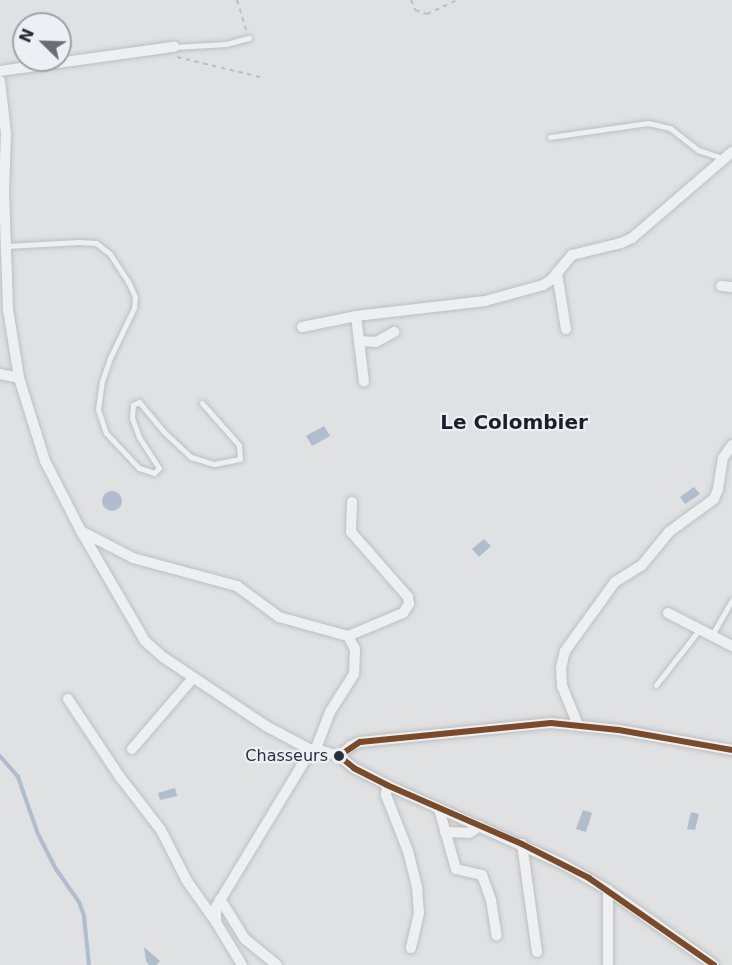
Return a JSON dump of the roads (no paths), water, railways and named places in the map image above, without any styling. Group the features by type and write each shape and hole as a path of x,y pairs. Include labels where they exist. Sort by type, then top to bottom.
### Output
{"street":[{"path":"0,71 175,52"},
{"path":"0,81 6,134 6,246 3,260 19,378 45,461 139,634 164,657 266,726 314,750 339,756 354,768 387,785 522,844 608,890 714,965"},
{"path":"302,327 356,316 451,306 497,298 543,285 572,255 621,243 632,237 729,155"},
{"path":"557,273 566,328"},
{"path":"356,316 364,382"},
{"path":"359,341 376,342 394,332"},
{"path":"0,374 19,378"},
{"path":"578,725 562,686 561,668 565,651 615,582 642,565 669,532 714,499 723,458 732,446"},
{"path":"81,531 133,558 237,586 279,617 348,636 399,615 409,604 408,597 351,532 352,502"},
{"path":"668,613 732,646"},
{"path":"216,922 215,909 220,899 314,750 330,712 354,674 355,649 348,636"},
{"path":"132,749 193,678"},
{"path":"68,699 120,777 161,830 187,881 216,922 242,965"},
{"path":"339,756 351,746 381,739 539,723 578,725 732,750"},
{"path":"387,785 386,795 408,850 417,886 419,913 411,948"},
{"path":"440,809 457,871 482,875 491,900 497,936"},
{"path":"445,832 469,832 480,826"},
{"path":"522,844 537,951"},
{"path":"608,890 608,965"},
{"path":"220,899 245,939 277,965"}],"lane":[{"path":"175,52 249,38"},
{"path":"550,137 648,123 670,128 698,150 729,155"},
{"path":"6,246 96,243 110,254 129,283 135,297 134,308 110,358 102,381 98,409 106,433 139,468 154,473 159,468 139,437 132,418 133,405 139,402 145,405 164,432 191,457 214,464 240,459 239,445 202,403"},
{"path":"712,635 732,600"},
{"path":"656,686 700,629"}],"water":[{"path":"324,426 330,436 312,446 306,436"},
{"path":"694,487 700,494 685,504 680,497"},
{"path":"108,491 116,491 122,497 122,505 116,511 108,511 102,505 102,497"},
{"path":"484,539 491,546 479,557 472,549"},
{"path":"175,788 177,796 160,800 158,793"},
{"path":"583,810 592,813 586,832 576,829"},
{"path":"691,812 699,814 695,830 687,829"},
{"path":"144,947 160,961 156,965 149,965 146,961"}],"waterway":[{"path":"0,756 18,777 38,834 56,869 79,902 84,916 89,965"}],"place":[{"name":"Chasseurs","path":"339,756"}],"district":[{"name":"Le Colombier","path":"514,422"}]}
